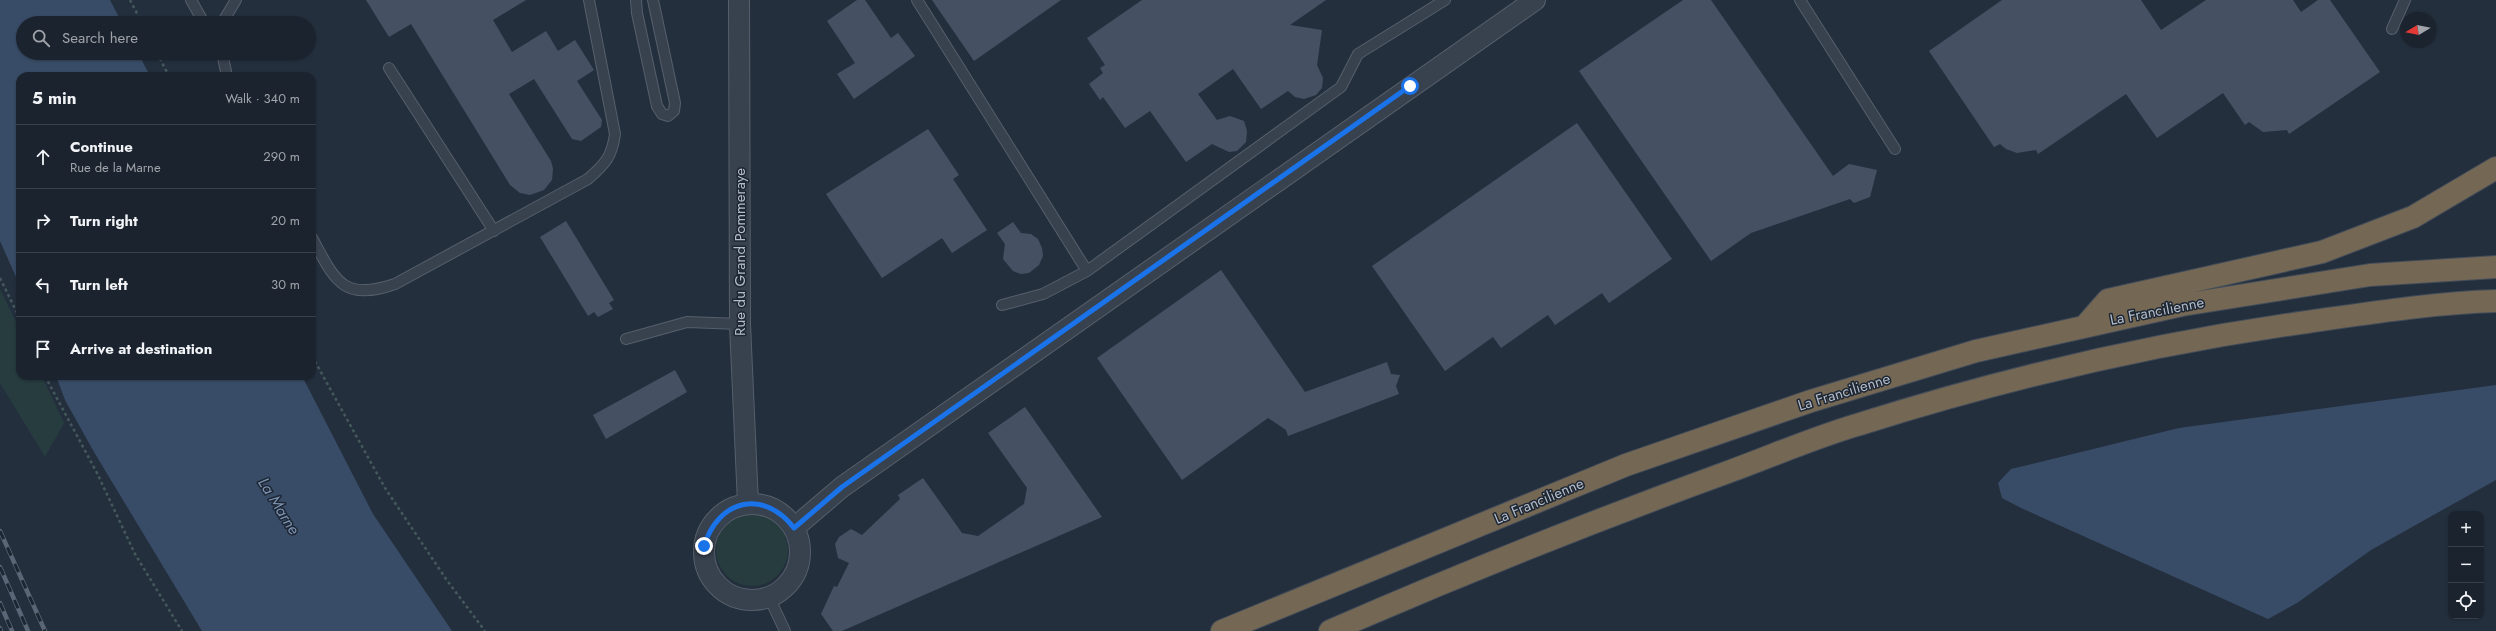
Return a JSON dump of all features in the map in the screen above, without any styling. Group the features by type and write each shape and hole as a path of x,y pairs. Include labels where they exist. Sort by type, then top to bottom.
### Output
{"highway":[{"path":"2086,325 2108,300 2234,273 2322,252 2413,217 2496,168"},
{"name":"La Francilienne","path":"1222,631 1626,465 1812,401 1968,353 2086,325 2182,305 2370,275 2496,267"},
{"path":"1330,631 1443,582 1639,504 1858,424 1970,392 2116,355 2218,334 2358,315 2496,301"}],"street":[{"name":"Rue du Grand Pommeraye","path":"739,0 740,324 748,504"},
{"path":"794,528 842,487 1534,0"},
{"path":"748,504 762,505 774,509 785,517 794,528 799,544 797,565 794,576 783,588 769,597 753,600 737,598 722,590 711,578 704,562 704,546 712,526 718,516 732,507 748,504"}],"lane":[{"path":"191,0 200,16"},
{"path":"226,16 236,0"},
{"path":"316,245 330,271 342,285 358,291 375,291 395,284 494,231 588,179 604,165 613,150 616,134 589,0"},
{"path":"636,0 637,12 657,106 662,114 668,116 674,111 676,103 653,0"},
{"path":"917,0 1087,271"},
{"path":"1002,305 1043,294 1087,271 1340,87 1358,54 1445,0"},
{"path":"1800,0 1894,149"},
{"path":"2392,29 2405,0"},
{"path":"223,60 225,72"},
{"path":"389,68 494,231"},
{"path":"626,339 687,322 740,324"},
{"path":"769,597 785,631"}],"path":[{"path":"130,0 138,16"},
{"path":"161,60 167,72"},
{"path":"0,278 16,311"},
{"path":"316,363 385,488 446,579 485,631"},
{"path":"47,380 97,473 135,554 182,631"}],"green space":[{"path":"0,289 16,322 16,380 44,380 64,423 45,457 0,383"},
{"path":"752,514 772,520 782,530 788,550 782,570 772,580 752,586 732,580 722,570 716,550 722,530 732,520"}],"water":[{"path":"0,0 110,0 118,16 16,16 16,60 142,60 148,72 16,72 16,277 0,241"},
{"name":"La Marne","path":"58,380 304,380 373,514 452,631 202,631 94,452 65,400"},
{"path":"2496,385 2496,480 2371,550 2297,603 2268,619 2021,508 2002,498 1998,483 2011,469 2179,428"}],"building":[{"path":"366,0 526,0 493,20 512,52 546,31 558,51 575,40 594,70 577,81 602,120 601,127 581,141 572,139 534,79 509,94 551,161 553,169 552,180 544,190 530,195 520,193 510,185 411,24 389,37"},
{"path":"857,0 865,0 891,38 898,33 915,56 854,99 837,74 855,63 827,21"},
{"path":"932,0 1061,0 974,61"},
{"path":"1142,0 1326,0 1290,25 1322,30 1317,65 1323,78 1322,88 1316,95 1304,99 1295,97 1288,91 1261,109 1233,69 1198,94 1217,120 1230,116 1244,121 1247,131 1246,142 1237,151 1229,152 1212,144 1186,162 1150,111 1125,128 1103,97 1100,100 1089,84 1103,73 1100,68 1105,65 1087,38"},
{"path":"1683,0 1711,0 1833,176 1849,164 1877,170 1870,197 1854,203 1850,199 1751,233 1711,261 1579,71"},
{"path":"2002,0 2141,0 2161,30 2206,0 2293,0 2301,12 2318,0 2330,0 2380,72 2289,134 2287,130 2263,132 2249,122 2245,125 2223,93 2157,138 2126,94 2038,154 2036,150 2017,153 2006,149 2000,144 1994,147 1929,51"},
{"path":"1577,123 1672,259 1609,303 1602,293 1555,325 1548,315 1501,348 1493,337 1445,371 1372,266"},
{"path":"928,129 959,175 953,179 987,230 952,253 942,238 882,278 826,194"},
{"path":"566,221 614,300 609,303 613,309 598,317 594,312 588,316 540,237"},
{"path":"1013,222 1021,233 1031,234 1038,239 1042,248 1043,256 1039,265 1029,273 1021,274 1013,271 1003,259 1005,244 997,233"},
{"path":"1221,270 1305,392 1387,362 1391,374 1400,375 1396,386 1399,394 1288,436 1286,430 1268,418 1182,480 1097,358"},
{"path":"675,370 687,392 606,439 593,415"},
{"path":"1025,407 1102,517 842,631 833,631 821,614 834,586 837,587 849,563 838,558 835,544 839,537 851,529 862,535 900,499 898,495 923,478 962,533 978,536 1024,504 1027,488 988,433"}],"railway":[{"path":"0,531 45,631"},
{"path":"0,567 28,631"},
{"path":"0,603 12,631"}],"route":[{"path":"704,546 708,530 718,516 732,507 748,504 762,505 774,509 785,517 794,528 842,487 1410,86"}]}
